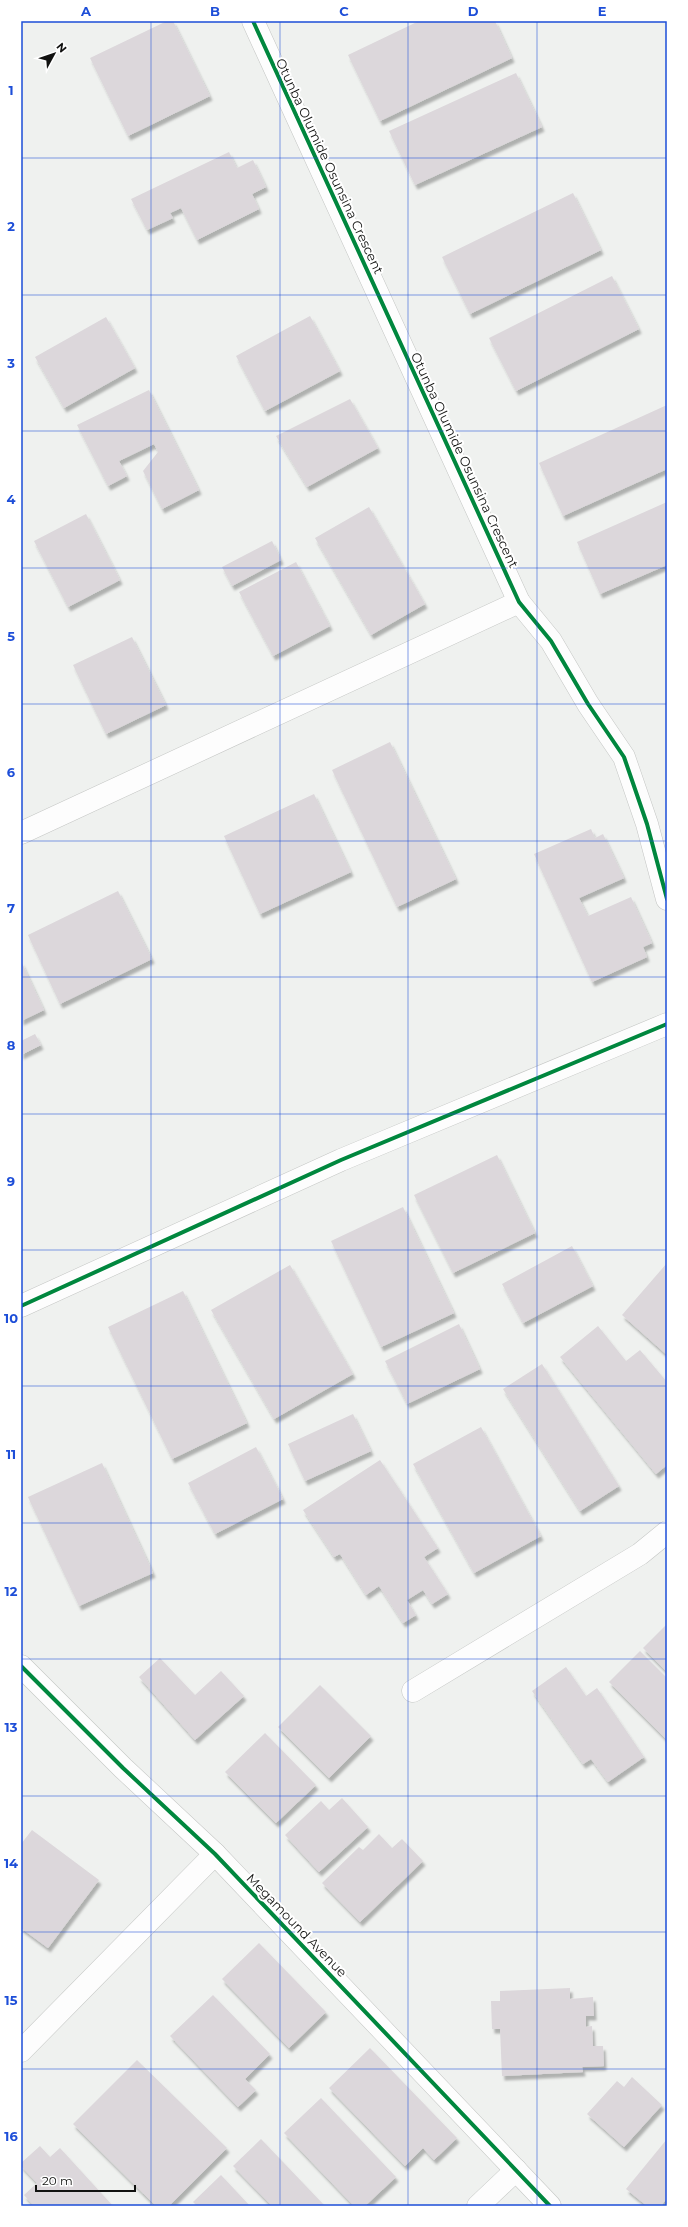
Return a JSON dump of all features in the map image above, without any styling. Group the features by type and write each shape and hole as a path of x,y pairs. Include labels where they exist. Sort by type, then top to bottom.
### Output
{"street":[{"name":"Otunba Olumide Osunsina Crescent","path":"253,21 519,602 551,641 588,704 624,757 647,824 667,900"},
{"path":"21,833 519,602"},
{"path":"21,1306 341,1160 667,1024"},
{"path":"413,1691 640,1554 667,1532"},
{"name":"Megamound Avenue","path":"21,1666 123,1768 215,1854 550,2206"},
{"path":"21,2051 29,2030 215,1854"},
{"path":"478,2206 516,2170"}],"building":[{"path":"167,21 173,21 210,96 128,136 90,58"},
{"path":"419,21 495,21 512,58 380,121 348,55"},
{"path":"516,73 542,127 415,185 389,131"},
{"path":"229,152 237,168 253,160 266,187 252,194 259,209 197,240 181,208 170,213 173,218 147,230 131,199"},
{"path":"573,193 601,250 470,314 442,257"},
{"path":"612,276 639,329 516,391 489,338"},
{"path":"310,316 340,371 265,411 236,356"},
{"path":"106,317 135,368 64,408 35,357"},
{"path":"149,390 199,490 162,509 143,471 158,452 154,444 119,461 127,476 108,486 77,425"},
{"path":"350,399 378,448 307,487 276,436"},
{"path":"667,405 667,469 563,516 539,463"},
{"path":"667,502 667,565 600,594 577,542"},
{"path":"369,507 425,604 371,635 315,538"},
{"path":"86,514 120,580 68,607 34,541"},
{"path":"272,541 281,560 232,586 222,567"},
{"path":"296,562 330,626 273,656 239,592"},
{"path":"132,637 166,705 106,734 73,665"},
{"path":"390,742 456,879 397,907 332,770"},
{"path":"314,794 351,872 260,914 224,836"},
{"path":"591,829 595,838 603,834 624,878 579,898 588,916 631,897 652,943 643,947 647,957 592,982 534,854"},
{"path":"118,891 152,959 60,1004 28,935"},
{"path":"21,961 44,1010 21,1021"},
{"path":"35,1034 41,1045 21,1055 21,1041"},
{"path":"497,1155 535,1233 453,1273 414,1195"},
{"path":"403,1207 454,1313 381,1347 331,1241"},
{"path":"572,1246 593,1286 523,1323 502,1284"},
{"path":"667,1263 667,1355 622,1315"},
{"path":"290,1265 353,1374 274,1419 211,1310"},
{"path":"183,1291 247,1423 172,1459 108,1327"},
{"path":"459,1324 480,1369 407,1404 385,1361"},
{"path":"598,1326 626,1361 640,1350 667,1382 667,1465 656,1474 560,1357"},
{"path":"542,1364 619,1486 580,1511 503,1389"},
{"path":"353,1414 371,1451 305,1481 288,1444"},
{"path":"481,1427 541,1536 474,1573 413,1464"},
{"path":"256,1447 283,1499 215,1534 188,1483"},
{"path":"380,1460 438,1548 424,1557 448,1594 432,1604 423,1590 407,1600 416,1615 403,1623 379,1586 366,1595 340,1554 334,1557 303,1510"},
{"path":"102,1463 153,1573 79,1606 28,1497"},
{"path":"667,1624 667,1672 643,1648"},
{"path":"640,1651 667,1678 667,1740 609,1682"},
{"path":"160,1658 195,1695 221,1671 244,1696 195,1740 139,1677"},
{"path":"566,1667 586,1696 597,1688 644,1757 608,1782 591,1759 583,1764 532,1691"},
{"path":"320,1685 371,1736 329,1778 278,1727"},
{"path":"265,1733 316,1785 276,1823 225,1772"},
{"path":"342,1798 368,1827 319,1872 285,1835 321,1801 329,1810"},
{"path":"32,1830 99,1880 48,1948 21,1928 21,1844"},
{"path":"379,1834 392,1848 402,1839 423,1861 360,1922 322,1883 359,1847 363,1850"},
{"path":"259,1943 326,2012 289,2048 222,1979"},
{"path":"570,1988 570,1999 593,1997 594,2016 586,2016 586,2027 592,2026 593,2046 603,2046 604,2066 582,2067 583,2072 502,2076 500,2029 492,2029 491,2001 500,2001 500,1991"},
{"path":"213,1995 270,2054 245,2079 256,2090 238,2107 170,2036"},
{"path":"370,2048 457,2138 434,2160 423,2148 405,2166 329,2088"},
{"path":"137,2060 227,2148 169,2206 156,2206 73,2124"},
{"path":"632,2077 662,2105 624,2147 587,2114 617,2081 624,2087"},
{"path":"321,2098 396,2177 365,2206 354,2206 284,2133"},
{"path":"261,2139 325,2206 272,2206 233,2166"},
{"path":"667,2139 667,2198 661,2206 647,2206 626,2189"},
{"path":"40,2146 50,2157 60,2148 113,2206 34,2206 24,2195 37,2183 21,2166 21,2163"},
{"path":"221,2175 250,2206 197,2206 193,2202"}],"cycle path":[{"path":"253,21 519,602 551,641 588,704 624,757 647,824 667,899"},
{"path":"21,1306 341,1160 667,1024"},
{"path":"21,1666 123,1768 215,1854 550,2206"}]}
